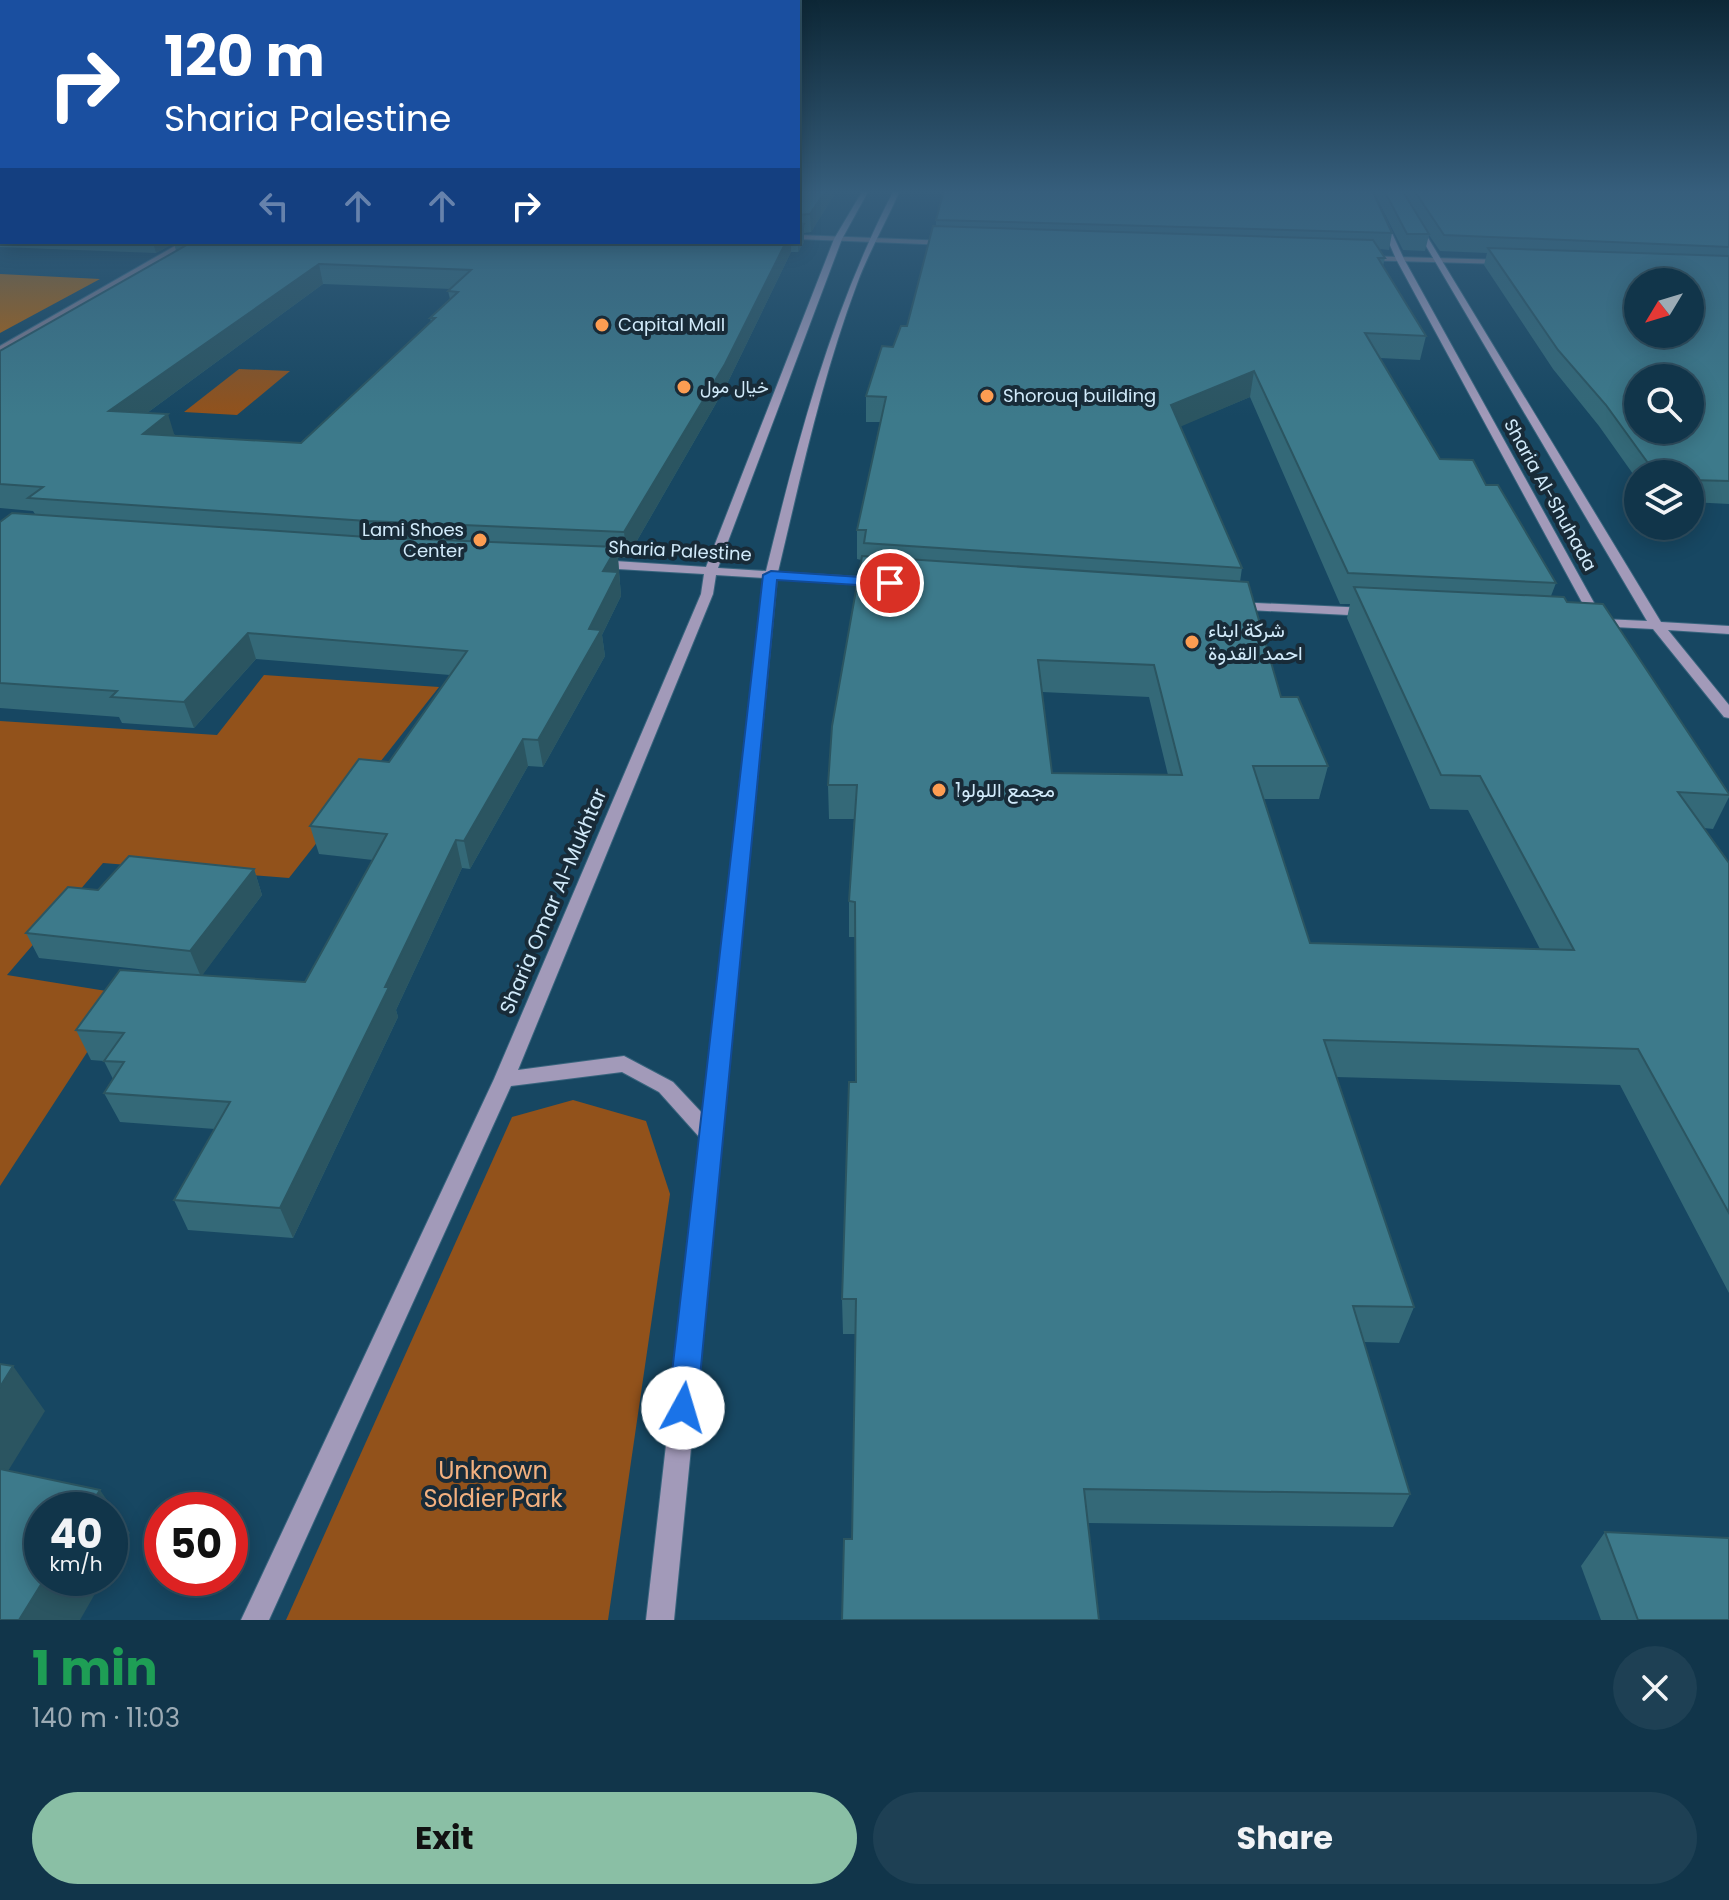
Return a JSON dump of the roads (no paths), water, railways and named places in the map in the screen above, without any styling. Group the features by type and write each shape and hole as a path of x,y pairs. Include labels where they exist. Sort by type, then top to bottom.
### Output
{"main road":[{"name":"Sharia Omar Al-Mukhtar","path":"255,1620 504,1079 707,594 711,569 828,266"},
{"path":"660,1620 771,575 811,409 860,266"},
{"name":"Sharia Al-Shuhada","path":"1404,266 1598,622 1608,635"},
{"name":"Sharia Al-Shuhada","path":"1443,266 1657,626 1729,714"},
{"name":"Sharia Palestine","path":"588,564 711,569 894,583"},
{"path":"1219,605 1377,612"},
{"path":"1582,621 1729,630"},
{"path":"504,1079 624,1064 666,1087 711,1136"}],"street":[{"path":"0,350 147,266"}],"place":[{"name":"Capital Mall","path":"602,325"},
{"name":"خيال مول","path":"684,387"},
{"name":"Shorouq building","path":"987,396"},
{"name":"Lami Shoes Center","path":"480,540"},
{"name":"شركة ابناء احمد القدوة","path":"1192,642"},
{"name":"مجمع اللولو1","path":"939,790"}],"park label":[{"name":"Unknown Soldier Park","path":"493,1485"}]}
